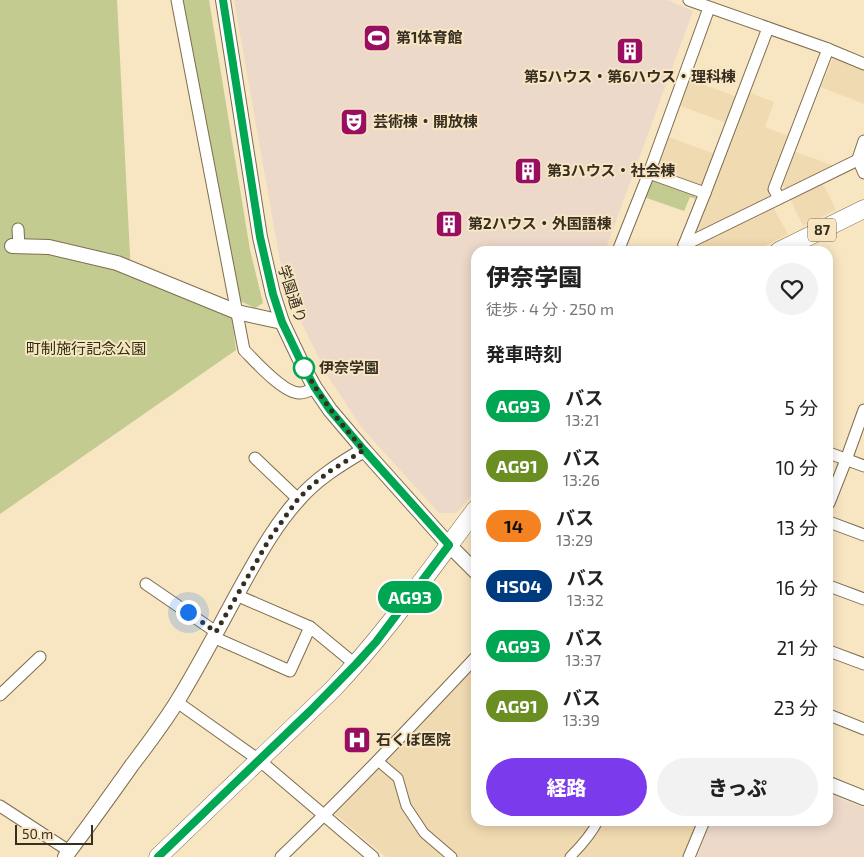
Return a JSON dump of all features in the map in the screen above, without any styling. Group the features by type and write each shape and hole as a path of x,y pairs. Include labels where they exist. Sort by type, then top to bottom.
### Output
{"main road":[{"name":"87","path":"790,246 864,209"},
{"path":"158,857 326,696 356,664 376,642 471,516"}],"street":[{"path":"177,0 244,350 259,366 286,389 299,393 315,388"},
{"name":"学園通り","path":"223,0 260,237 273,294 282,322 303,366 330,410 449,545 471,567"},
{"path":"688,0 828,49 864,64"},
{"path":"620,246 709,8"},
{"path":"686,246 768,28"},
{"path":"779,198 774,189 828,49"},
{"path":"864,141 861,158 864,173"},
{"path":"689,246 779,198 861,158"},
{"path":"648,173 705,194"},
{"path":"18,229 15,246 49,247 118,263 237,312 282,322"},
{"path":"833,493 864,410"},
{"path":"0,806 67,854 177,702 236,595 270,538 298,499 330,471 364,450"},
{"path":"833,455 864,466"},
{"path":"256,458 298,499"},
{"path":"833,523 864,535"},
{"path":"146,584 215,634 290,671 310,627"},
{"path":"833,588 864,600"},
{"path":"236,595 310,627 356,664"},
{"path":"833,652 864,664"},
{"path":"0,694 40,657"},
{"path":"282,857 378,761 471,663"},
{"path":"177,702 259,760 373,857"},
{"path":"833,717 864,729"},
{"path":"378,761 398,778 406,806 424,833 452,857"},
{"path":"833,786 864,798"},
{"path":"570,857 579,849 595,826"},
{"path":"689,857 702,826"}],"shaded area":[{"path":"234,0 667,0 693,11 607,246 471,246 471,495 457,513 439,513 362,428 327,375 297,313 280,261"},
{"path":"833,58 864,70 864,104 821,87"},
{"path":"689,79 737,97 727,123 678,105"},
{"path":"748,92 774,102 765,127 791,137 768,198 701,233 696,228"},
{"path":"666,136 715,154 704,185 700,187 657,171 654,166"},
{"path":"795,152 835,166 788,189 782,186"},
{"path":"822,182 836,210 803,226 790,199"},
{"path":"773,207 788,234 765,246 693,246"},
{"path":"471,671 471,826 697,826 684,857 386,857 335,814"},
{"path":"833,796 864,808 864,857 697,857 709,826 833,826"}],"green space":[{"name":"町制施行記念公園","path":"0,0 117,0 131,275 232,318 236,350 0,514"},
{"path":"182,0 209,0 250,250 263,303 255,308 240,301"},
{"path":"654,178 695,195 696,199 690,197 684,211 644,197 650,180"}],"bus line":[{"name":"AG93","path":"158,857 333,689 376,642 449,545 330,410 315,388 282,322 273,294 260,237 223,0"}],"place":[{"name":"第1体育館","path":"377,38"},
{"name":"第5ハウス・第6ハウス・理科棟","path":"630,51"},
{"name":"芸術棟・開放棟","path":"354,122"},
{"name":"第3ハウス・社会棟","path":"528,171"},
{"name":"第2ハウス・外国語棟","path":"449,224"},
{"name":"伊奈学園","path":"304,368"},
{"name":"石くぼ医院","path":"357,740"}],"route":[{"path":"188,612 216,632 254,563 298,499 330,471 364,450 330,410 303,366 304,368"}]}
